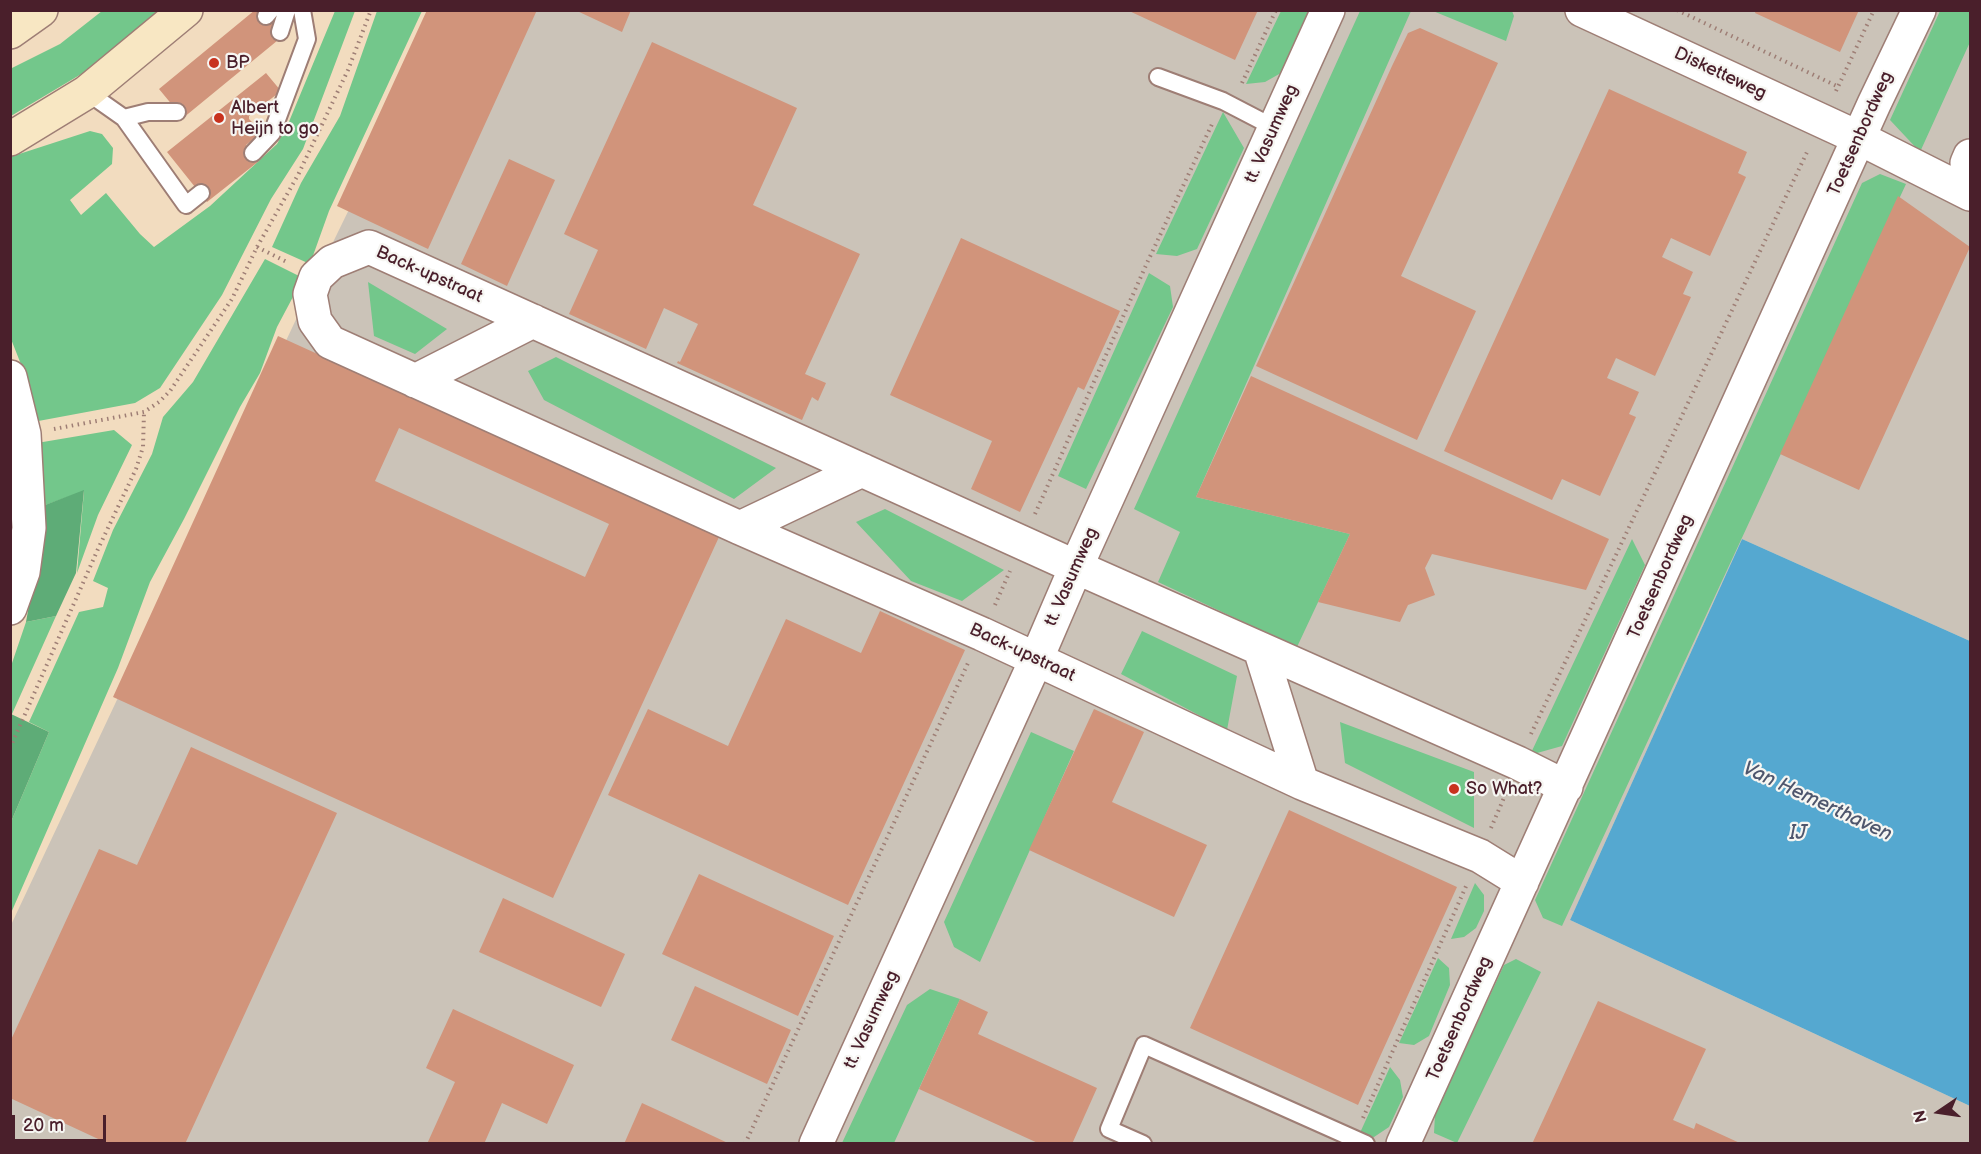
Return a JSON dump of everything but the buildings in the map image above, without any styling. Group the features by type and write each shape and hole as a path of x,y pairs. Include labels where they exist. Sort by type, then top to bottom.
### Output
{"main road":[{"path":"10,32 41,10"},
{"path":"10,138 87,93 186,10"}],"street":[{"name":"tt. Vasumweg","path":"816,1143 1328,10"},
{"name":"Disketteweg","path":"1582,10 1859,138 1969,171"},
{"name":"Toetsenbordweg","path":"1403,1143 1874,104 1919,10"},
{"name":"Back-upstraat","path":"1522,882 1480,856 1302,783 982,634 740,528 330,342 315,321 310,294 316,277 332,262 369,248 1076,567 1518,763 1566,787"},
{"path":"415,381 533,321"},
{"path":"10,377 24,434 29,528 23,573 10,608"},
{"path":"740,528 862,470"},
{"path":"1260,649 1302,783"}],"lane":[{"path":"280,32 287,10"},
{"path":"254,153 272,133 308,39 302,10"},
{"path":"1158,77 1223,101 1275,128"},
{"path":"87,93 124,117 186,205 201,193"},
{"path":"124,117 172,105"},
{"path":"1143,1143 1109,1129 1144,1045 1360,1141"}],"path":[{"path":"24,434 144,412 170,391 232,300 298,175 348,70 371,10"},
{"path":"1677,10 1874,104"},
{"path":"1360,1141 1518,763 1874,10"},
{"path":"10,748 136,469 143,447 144,412"}],"shaded area":[{"path":"446,11 1970,11 1970,641 1742,539 1570,920 1970,1106 1970,1143 11,1144 11,925 316,277"}],"green space":[{"path":"102,11 158,11 83,73 11,116 10,69 60,44"},
{"path":"335,11 355,11 303,149 271,199 222,295 160,388 135,403 33,422 24,372 11,339 10,157 90,131 102,134 113,148 112,164 70,200 81,215 106,193 140,234 154,247 210,206 277,144 288,124"},
{"path":"377,11 422,11 329,211 310,264 272,247 301,183 340,116"},
{"path":"1281,11 1309,11 1281,73 1265,82 1246,84"},
{"path":"1360,11 1411,11 1196,497 1350,534 1297,647 1158,582 1180,532 1134,509"},
{"path":"1433,11 1512,11 1514,16 1506,41"},
{"path":"1940,11 1970,11 1970,42 1920,152 1890,120"},
{"path":"1223,112 1244,148 1197,249 1177,256 1156,254"},
{"path":"1880,174 1906,184 1562,926 1543,918 1535,900 1862,183"},
{"path":"265,259 303,278 277,327 260,373 240,407 150,582 118,668 11,913 11,822 49,732 29,722 79,612 103,607 108,588 93,581 113,530 152,454 163,417 193,382"},
{"path":"1149,273 1170,286 1173,307 1086,489 1058,476"},
{"path":"368,282 447,329 415,354 374,336"},
{"path":"556,357 776,468 734,499 544,400 528,371"},
{"path":"114,430 132,445 98,515 77,573 84,491 40,507 37,443"},
{"path":"84,490 76,573 56,616 26,622 33,583 40,507"},
{"path":"885,509 1004,570 962,601 911,581 856,522"},
{"path":"1632,539 1645,565 1562,746 1530,755"},
{"path":"56,616 11,714 11,666 26,622"},
{"path":"1142,631 1237,676 1227,730 1121,674"},
{"path":"11,714 49,732 11,822"},
{"path":"1340,722 1474,772 1474,828 1345,763"},
{"path":"1031,732 1074,751 980,962 954,947 944,922"},
{"path":"1475,883 1484,895 1484,911 1476,928 1464,937 1451,939"},
{"path":"1438,958 1449,968 1450,985 1429,1036 1414,1045 1399,1043"},
{"path":"1516,959 1541,972 1457,1143 1434,1133 1435,1115 1504,965"},
{"path":"930,989 960,999 894,1143 842,1143 907,1005"},
{"path":"1390,1067 1400,1080 1403,1097 1389,1127 1374,1137 1359,1135"}],"water":[{"name":"IJ","path":"1742,539 1970,641 1970,1106 1570,920"}],"place":[{"name":"BP","path":"214,63"},
{"name":"Albert Heijn to go","path":"219,118"},
{"name":"So What?","path":"1454,789"}],"water label":[{"name":"Van Hemerthaven","path":"1817,802"}]}
